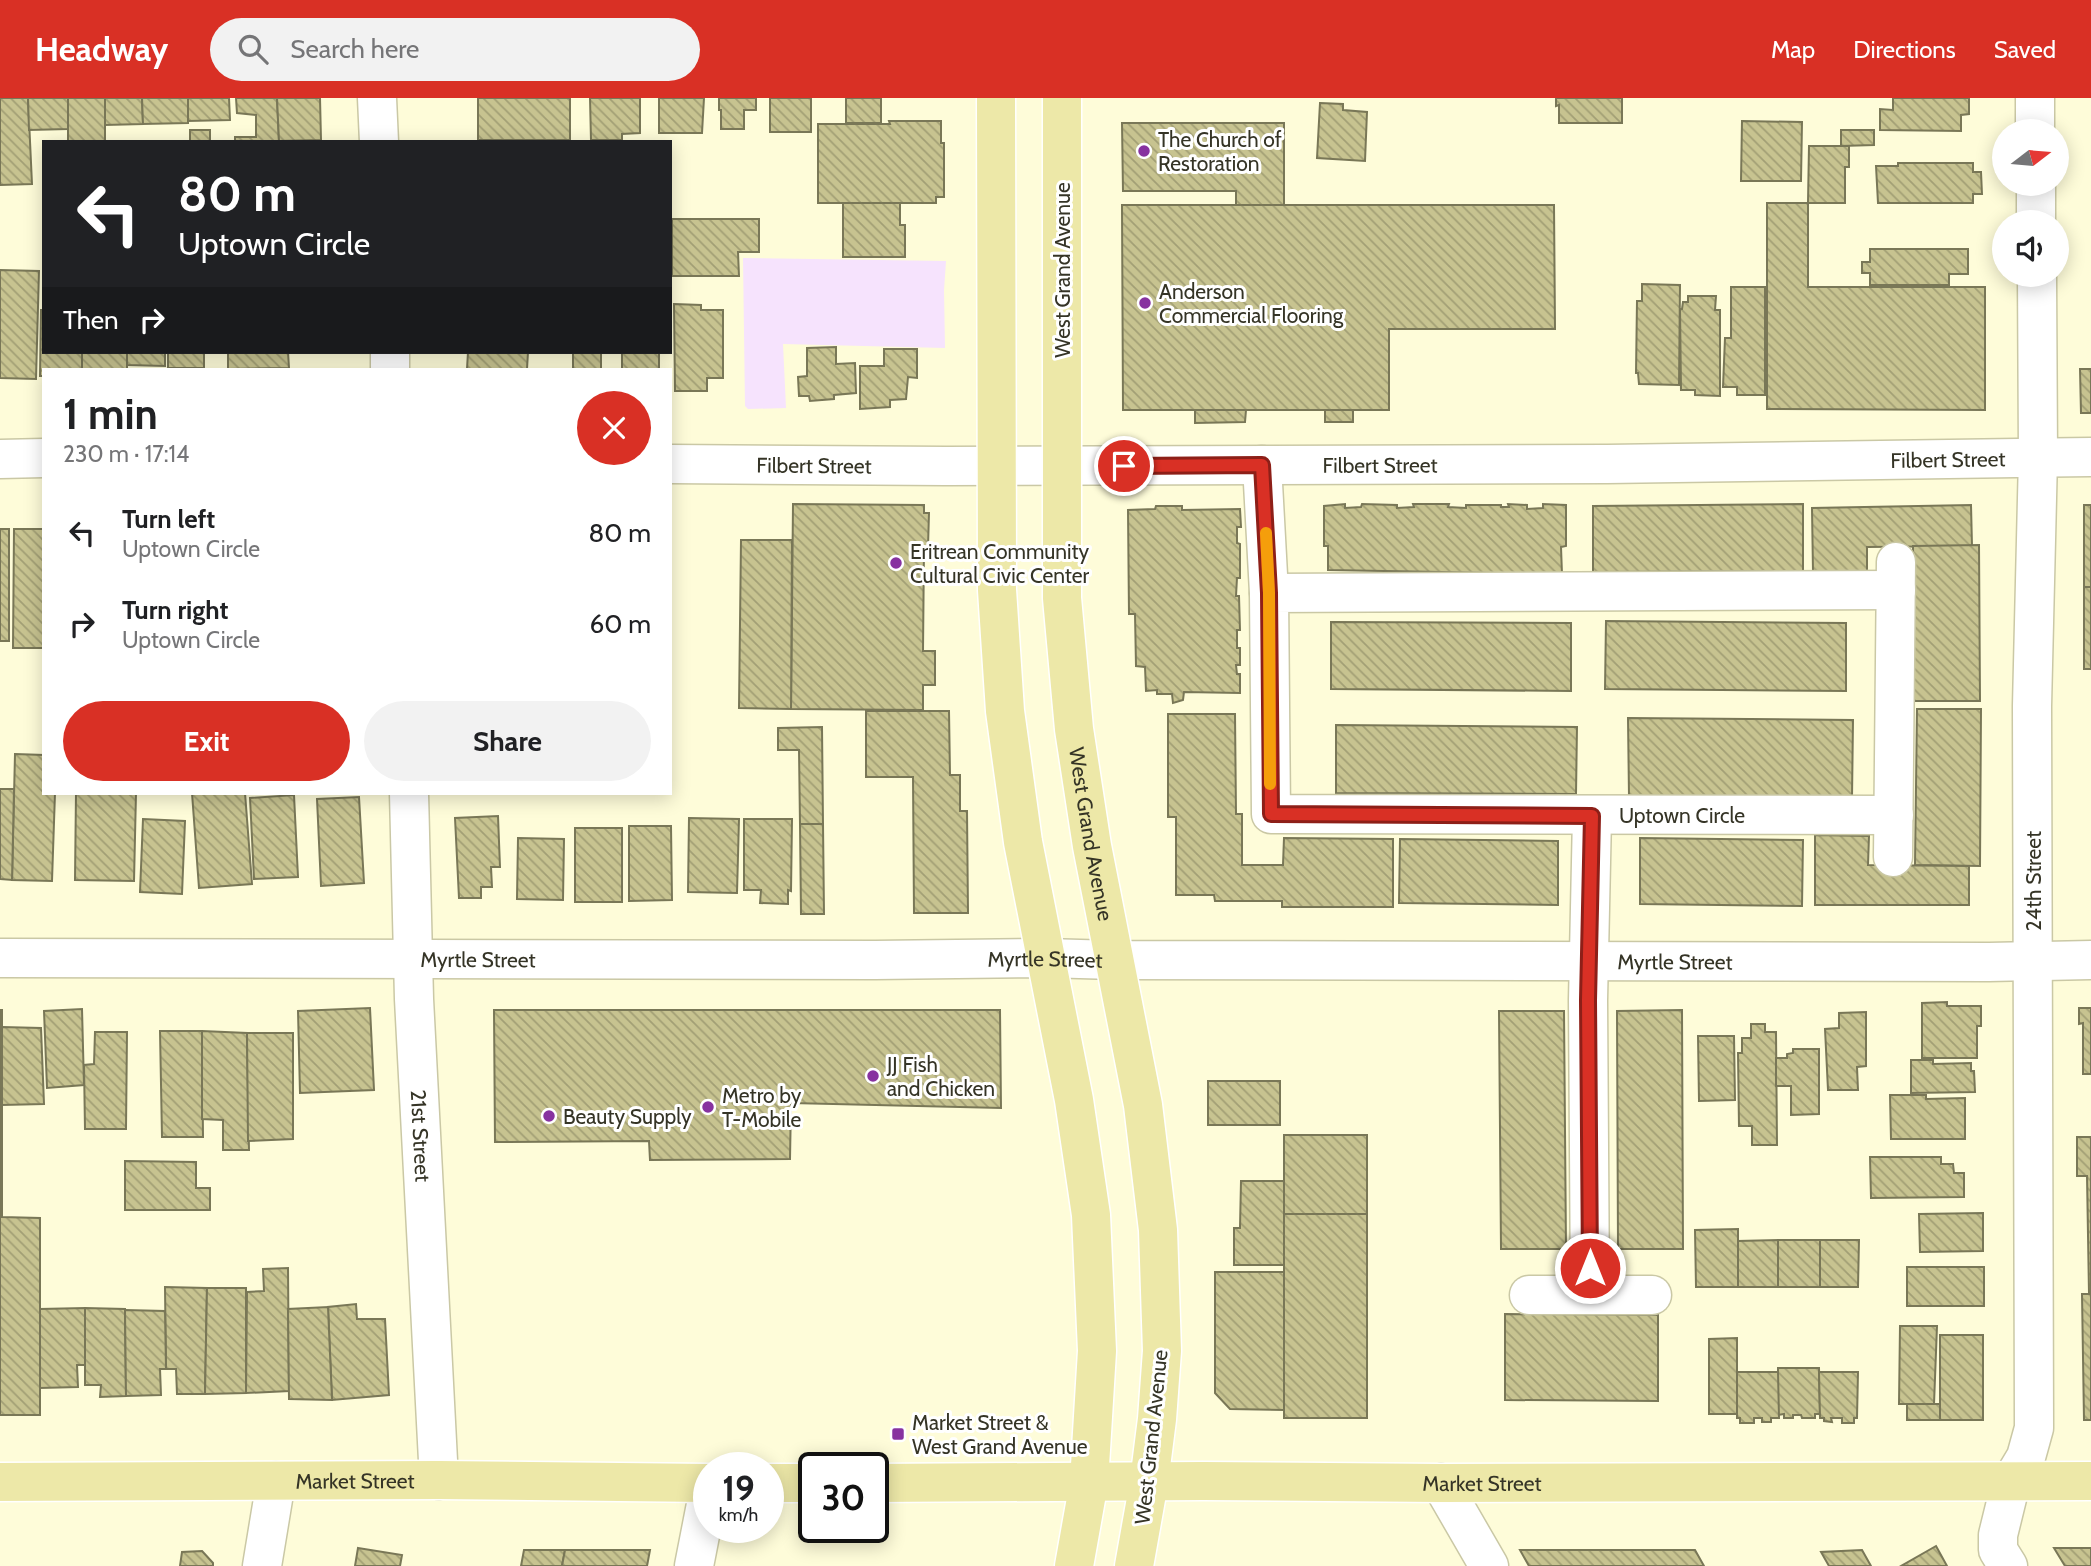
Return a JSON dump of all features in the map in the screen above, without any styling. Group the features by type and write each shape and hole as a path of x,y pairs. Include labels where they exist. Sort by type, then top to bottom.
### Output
{"main road":[{"path":"996,98 997,590 1005,711 1023,842 1074,1100 1091,1215 1097,1351 1089,1482 1074,1566"},
{"name":"West Grand Avenue","path":"1062,98 1062,598 1074,729 1092,846 1143,1105 1158,1230 1162,1351 1149,1482 1134,1566"},
{"name":"Market Street","path":"0,1482 439,1480 693,1483"},
{"name":"Market Street","path":"889,1483 2091,1481"}],"street":[{"path":"377,98 379,140"},
{"path":"2035,98 2035,119"},
{"name":"24th Street","path":"2008,1566 1998,1550 1998,1535 2011,1482 2026,1457 2034,1428 2032,706 2038,457 2037,287"},
{"name":"Filbert Street","path":"672,464 1607,464 2091,457"},
{"path":"0,459 42,458"},
{"name":"Uptown Circle","path":"1262,465 1269,593 1271,814 1894,815"},
{"path":"1269,593 1896,576 1893,857"},
{"name":"21st Street","path":"409,795 413,958 439,1480"},
{"path":"1590,1294 1588,961 1592,816"},
{"name":"Myrtle Street","path":"0,958 2091,960"},
{"path":"1529,1295 1652,1295"},
{"path":"262,1566 276,1481"},
{"path":"1441,1483 1489,1566"},
{"path":"694,1566 698,1543"}],"shaded area":[{"path":"743,258 946,261 945,348 783,344 786,408 748,409 745,406"}],"building":[{"path":"0,98 28,98 32,184 0,185"},
{"path":"28,98 68,98 68,129 29,130"},
{"path":"68,98 105,98 105,140 68,140"},
{"path":"105,98 142,98 143,124 105,125"},
{"path":"142,98 188,98 188,123 143,124"},
{"path":"188,98 229,98 230,120 188,121"},
{"path":"236,98 277,98 279,140 235,140 235,137 256,137 256,115 237,113"},
{"path":"277,98 320,98 321,140 279,140"},
{"path":"478,98 570,98 570,140 478,140"},
{"path":"590,98 640,98 640,133 622,134 622,140 591,140"},
{"path":"659,98 704,98 702,133 659,133"},
{"path":"719,98 756,98 756,110 744,110 744,129 721,129"},
{"path":"770,98 811,98 811,132 770,132"},
{"path":"846,98 881,98 881,123 846,123"},
{"path":"1556,98 1622,98 1622,123 1559,123 1559,105 1556,106"},
{"path":"1893,98 1969,98 1969,114 1961,115 1961,131 1880,130 1880,109 1893,110"},
{"path":"1320,103 1343,104 1343,110 1367,112 1365,161 1317,158"},
{"path":"889,121 941,121 941,143 944,143 944,197 936,197 936,203 818,203 818,124 890,124"},
{"path":"1742,121 1802,122 1801,181 1741,181"},
{"path":"1122,123 1284,123 1284,205 1236,205 1236,191 1123,191"},
{"path":"190,130 210,130 210,140 190,140"},
{"path":"1841,130 1874,130 1874,145 1841,146"},
{"path":"1809,146 1849,146 1849,167 1845,167 1845,203 1808,203"},
{"path":"1898,163 1973,163 1973,172 1981,172 1982,194 1973,194 1973,203 1878,203 1876,166 1898,166"},
{"path":"843,203 900,203 900,225 905,225 905,257 843,257"},
{"path":"1767,203 1808,203 1808,287 1985,287 1985,410 1767,409"},
{"path":"1122,205 1554,205 1555,329 1389,329 1389,410 1123,410"},
{"path":"672,219 759,219 759,252 738,252 739,276 672,276"},
{"path":"1870,249 1968,249 1968,274 1949,274 1949,285 1870,285 1870,273 1862,273 1862,262 1870,262"},
{"path":"0,270 39,271 36,379 0,378"},
{"path":"1642,284 1680,285 1679,385 1639,384 1636,373 1637,301 1642,301"},
{"path":"1731,287 1765,287 1765,395 1737,395 1737,387 1723,387 1725,338 1731,338"},
{"path":"1688,296 1716,296 1715,310 1720,310 1720,396 1695,395 1695,390 1681,390 1680,309 1683,302 1688,302"},
{"path":"674,304 701,305 701,310 723,310 723,378 707,378 707,391 675,391"},
{"path":"42,310 42,354 82,354 82,368 42,368 40,376"},
{"path":"836,347 836,364 855,363 856,393 834,395 834,399 810,401 809,396 799,396 798,377 807,376 807,348"},
{"path":"884,349 917,349 917,378 908,377 906,399 890,400 890,407 860,409 860,366 884,366"},
{"path":"82,354 127,354 127,368 82,368"},
{"path":"127,354 165,354 165,366 127,365"},
{"path":"168,354 204,354 204,368 168,368"},
{"path":"228,354 288,354 289,368 228,368"},
{"path":"468,354 528,354 527,368 467,368"},
{"path":"573,354 601,354 601,368 573,368"},
{"path":"622,354 659,354 659,368 622,368"},
{"path":"2080,369 2091,369 2091,413 2081,413"},
{"path":"1195,410 1246,410 1245,422 1195,423"},
{"path":"1325,410 1353,410 1353,422 1325,422"},
{"path":"793,504 924,505 924,513 929,513 928,547 924,547 923,651 935,651 935,685 923,685 923,710 791,709"},
{"path":"1345,504 1345,508 1361,507 1362,504 1397,505 1397,508 1414,507 1413,504 1449,504 1448,507 1466,508 1466,505 1509,507 1508,504 1527,505 1527,509 1543,508 1543,504 1566,505 1566,546 1561,547 1562,574 1328,570 1328,546 1324,546 1324,506"},
{"path":"1803,504 1803,571 1593,572 1593,506"},
{"path":"1971,505 1972,546 1867,547 1867,571 1813,572 1812,508"},
{"path":"2084,505 2091,505 2091,587 2084,587"},
{"path":"1156,506 1182,506 1182,510 1240,509 1241,527 1237,527 1237,543 1240,544 1240,578 1237,578 1236,596 1239,596 1240,630 1237,630 1237,648 1240,648 1240,665 1236,665 1237,674 1240,674 1240,693 1184,692 1183,700 1173,703 1172,694 1157,694 1157,690 1146,691 1145,667 1136,666 1135,614 1129,614 1128,510 1155,509"},
{"path":"0,529 9,529 9,641 0,641"},
{"path":"14,529 42,529 42,648 13,648"},
{"path":"741,540 792,540 791,709 739,708"},
{"path":"1979,545 1980,701 1914,701 1913,546"},
{"path":"2084,587 2091,587 2091,669 2084,669"},
{"path":"1606,621 1846,623 1846,691 1605,689"},
{"path":"1331,622 1571,623 1571,691 1331,689"},
{"path":"1917,709 1981,709 1980,866 1915,865"},
{"path":"866,711 949,711 950,775 960,775 960,811 967,811 968,913 914,913 913,777 866,777"},
{"path":"1168,714 1235,714 1236,814 1242,814 1242,865 1283,865 1284,838 1393,839 1393,907 1282,907 1282,901 1215,901 1214,895 1176,895 1176,817 1168,817"},
{"path":"1628,718 1853,720 1852,798 1629,796"},
{"path":"1336,725 1577,727 1576,794 1336,793"},
{"path":"822,727 823,824 800,824 799,750 778,750 778,728"},
{"path":"15,754 42,755 42,795 55,795 52,881 12,880"},
{"path":"0,789 14,789 12,880 0,879"},
{"path":"76,795 136,795 134,881 75,880"},
{"path":"192,795 245,795 252,884 199,888"},
{"path":"294,795 298,877 254,879 250,798"},
{"path":"359,797 364,883 321,886 317,799"},
{"path":"498,816 500,867 491,867 492,887 481,887 481,898 459,898 455,818"},
{"path":"689,818 739,819 737,893 688,892"},
{"path":"143,819 185,821 182,894 140,892"},
{"path":"744,819 792,819 791,891 788,890 788,904 760,903 761,890 744,890"},
{"path":"800,824 823,824 824,914 801,914"},
{"path":"629,826 671,826 672,900 629,901"},
{"path":"575,828 622,828 622,902 575,902"},
{"path":"1815,835 1869,836 1868,865 1969,866 1969,905 1815,905"},
{"path":"518,838 564,839 563,900 517,899"},
{"path":"1640,838 1803,840 1802,906 1640,904"},
{"path":"1400,839 1558,841 1558,905 1399,903"},
{"path":"1947,1002 1947,1006 1981,1006 1981,1026 1977,1026 1977,1058 1922,1058 1922,1003"},
{"path":"370,1008 374,1090 300,1093 298,1011"},
{"path":"2079,1008 2091,1008 2091,1074 2083,1074 2083,1023 2079,1024"},
{"path":"82,1009 84,1085 47,1088 44,1011"},
{"path":"0,1010 2,1217 40,1218 40,1415 0,1415"},
{"path":"494,1010 1000,1010 1001,1108 791,1103 790,1159 650,1160 649,1141 495,1142"},
{"path":"1682,1010 1683,1249 1618,1249 1617,1011"},
{"path":"1499,1011 1564,1011 1566,1249 1501,1249"},
{"path":"1866,1012 1866,1066 1857,1067 1858,1090 1828,1090 1825,1029 1839,1028 1839,1013"},
{"path":"1751,1024 1765,1024 1765,1032 1776,1032 1777,1145 1752,1145 1752,1126 1739,1126 1738,1053 1742,1053 1742,1038 1751,1038"},
{"path":"2,1027 41,1028 44,1104 2,1105"},
{"path":"160,1031 202,1031 203,1137 162,1137"},
{"path":"202,1031 247,1033 249,1150 223,1150 223,1120 202,1119"},
{"path":"95,1032 127,1032 126,1129 85,1129 84,1065 94,1064"},
{"path":"247,1033 293,1033 293,1139 248,1141"},
{"path":"1698,1036 1734,1036 1735,1100 1699,1101"},
{"path":"1793,1049 1819,1049 1819,1114 1791,1115 1791,1086 1776,1086 1776,1058 1787,1058 1787,1054 1793,1053"},
{"path":"1911,1060 1933,1060 1933,1064 1971,1063 1975,1092 1911,1093"},
{"path":"1208,1081 1280,1081 1280,1125 1208,1125"},
{"path":"1890,1095 1926,1095 1926,1099 1965,1098 1965,1139 1891,1139"},
{"path":"1284,1135 1367,1135 1367,1214 1284,1214"},
{"path":"2077,1137 2091,1137 2091,1420 2084,1420 2082,1294 2089,1294 2087,1176 2077,1176"},
{"path":"1870,1157 1941,1157 1941,1164 1953,1164 1954,1173 1964,1173 1964,1197 1871,1198"},
{"path":"125,1161 196,1162 196,1188 210,1188 210,1210 125,1210"},
{"path":"1241,1181 1284,1181 1284,1265 1234,1265 1234,1228 1240,1228"},
{"path":"1983,1213 1983,1251 1920,1252 1919,1214"},
{"path":"1284,1214 1367,1214 1367,1418 1284,1418"},
{"path":"1738,1229 1738,1287 1696,1287 1695,1230"},
{"path":"1778,1240 1820,1240 1820,1287 1778,1287"},
{"path":"1778,1240 1778,1287 1738,1287 1738,1241"},
{"path":"1820,1240 1859,1240 1858,1287 1820,1287"},
{"path":"1907,1267 1984,1267 1984,1306 1907,1306"},
{"path":"288,1268 289,1391 246,1393 247,1292 264,1291 263,1269"},
{"path":"1215,1272 1284,1272 1284,1410 1230,1409 1215,1393"},
{"path":"165,1287 207,1288 205,1394 177,1394 176,1369 166,1369"},
{"path":"207,1288 246,1288 246,1393 205,1394"},
{"path":"356,1304 357,1319 385,1319 389,1395 332,1400 328,1307"},
{"path":"328,1307 332,1400 289,1399 288,1309"},
{"path":"85,1308 85,1365 77,1365 78,1387 40,1388 40,1309"},
{"path":"85,1308 125,1309 126,1396 100,1397 101,1385 85,1385"},
{"path":"125,1310 165,1311 166,1369 160,1369 161,1395 126,1396"},
{"path":"1505,1314 1658,1315 1658,1401 1505,1400"},
{"path":"1900,1326 1937,1326 1934,1404 1899,1404"},
{"path":"1940,1335 1983,1335 1983,1420 1940,1420"},
{"path":"1737,1338 1737,1414 1709,1414 1709,1339"},
{"path":"1778,1368 1819,1368 1820,1414 1815,1414 1815,1418 1793,1415 1793,1418 1784,1418 1784,1414 1778,1415"},
{"path":"1737,1372 1778,1372 1779,1418 1762,1422 1762,1418 1754,1418 1754,1423 1740,1423 1740,1418 1737,1418"},
{"path":"1819,1372 1858,1372 1857,1418 1854,1418 1854,1423 1842,1423 1842,1418 1831,1418 1832,1422 1820,1418"},
{"path":"1907,1404 1940,1404 1940,1420 1907,1420"},
{"path":"1936,1546 1947,1566 1901,1566"},
{"path":"358,1548 402,1555 400,1566 355,1566"},
{"path":"2054,1548 2091,1548 2091,1566 2065,1566"},
{"path":"524,1550 565,1550 562,1566 521,1566"},
{"path":"565,1550 650,1550 647,1566 562,1566"},
{"path":"1520,1550 1695,1550 1704,1566 1529,1566"},
{"path":"1862,1550 1871,1566 1829,1566 1821,1552"},
{"path":"202,1551 213,1566 180,1566 182,1552"}],"slow traffic":[{"path":"1266,533 1270,784"}],"place":[{"name":"The Church of Restoration","path":"1144,151"},
{"name":"Anderson Commercial Flooring","path":"1145,303"},
{"name":"Eritrean Community Cultural Civic Center","path":"896,563"},
{"name":"JJ Fish and Chicken","path":"873,1076"},
{"name":"Metro by T-Mobile","path":"708,1107"},
{"name":"Beauty Supply","path":"549,1116"},
{"name":"Market Street & West Grand Avenue","path":"898,1434"}],"route":[{"path":"1124,466 1262,465 1269,593 1271,814 1592,816 1588,1000 1590,1268"}]}
